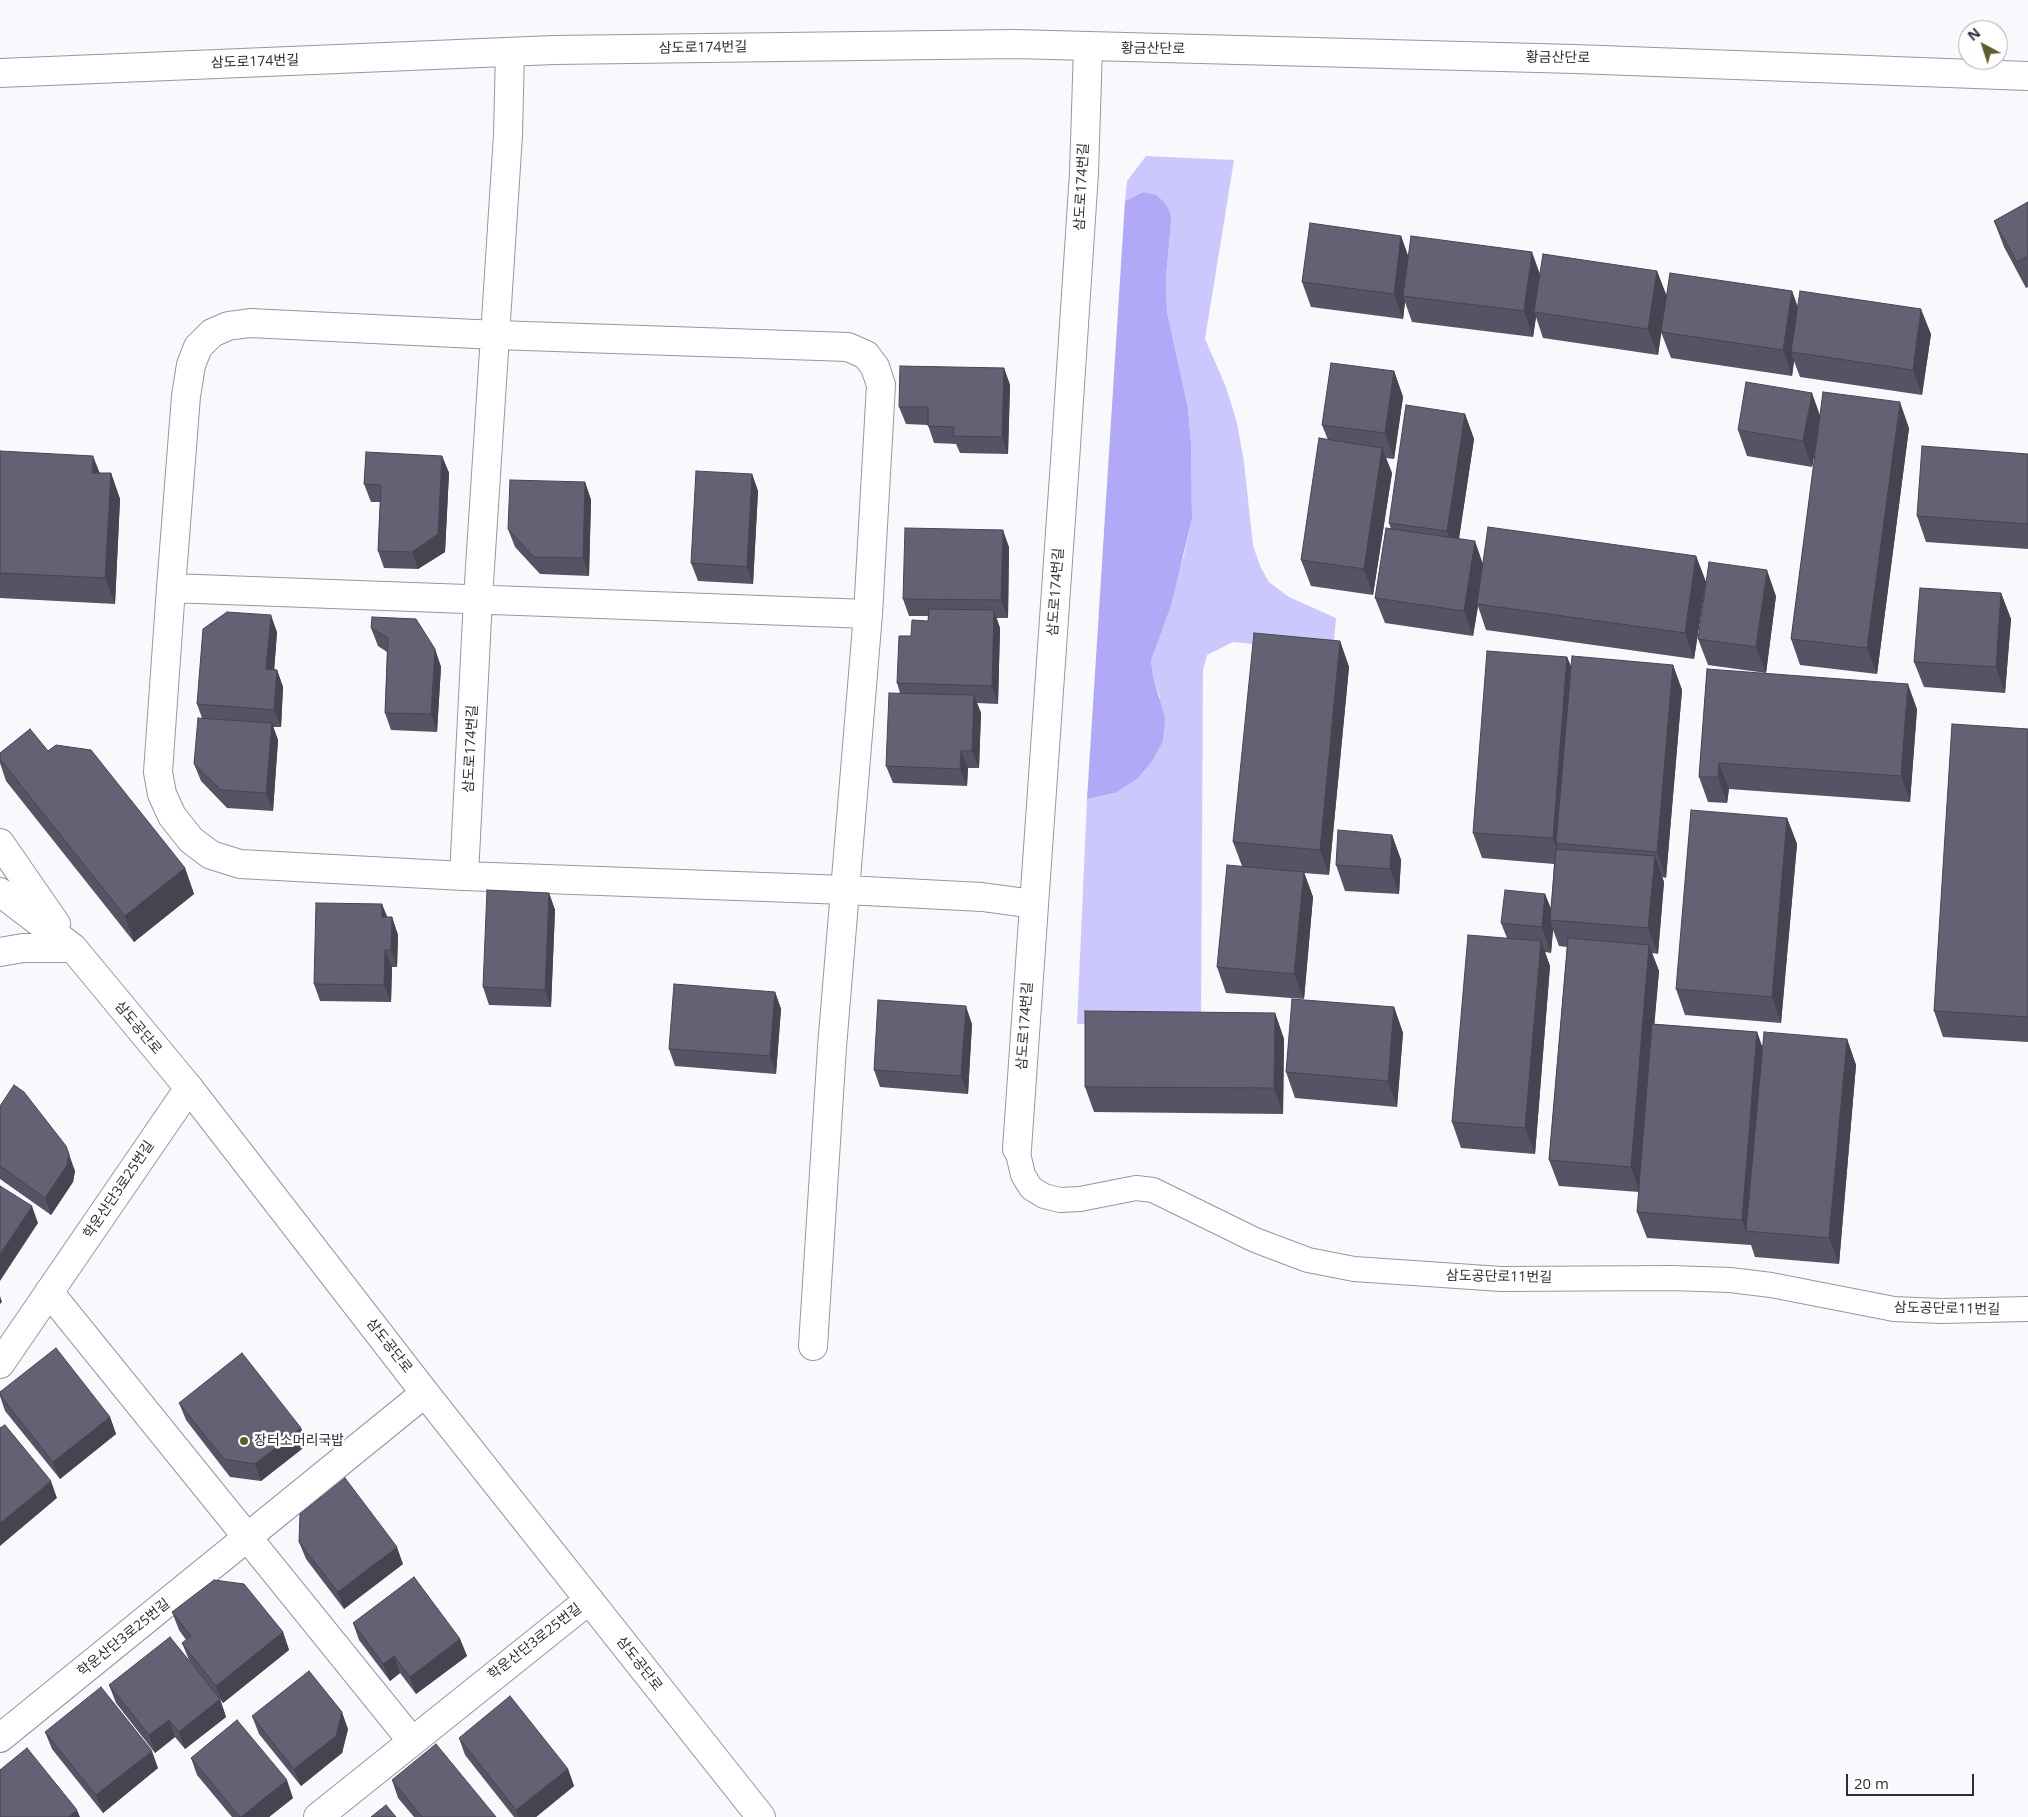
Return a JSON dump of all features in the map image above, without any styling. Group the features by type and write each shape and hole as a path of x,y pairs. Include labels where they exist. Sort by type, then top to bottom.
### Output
{"street":[{"name":"삼도로174번길","path":"0,73 510,52 1014,44 1088,48 1078,262 1017,1149"},
{"name":"황금산단로","path":"1088,48 1575,58 2028,76"},
{"name":"삼도로174번길","path":"464,876 478,598 508,135 510,52"},
{"path":"813,1346 832,1047 846,890 868,614 881,385 875,367 866,355 848,348 496,335 250,323 228,326 212,333 198,347 191,365 186,396 158,772 162,794 172,816 191,840 211,855 240,864 464,876 846,890 982,897 1034,904"},
{"path":"171,588 868,614"},
{"path":"0,843 73,948"},
{"name":"삼도공단로","path":"0,892 73,948 189,1088 425,1392 760,1817"},
{"path":"0,952 23,948 73,948"},
{"name":"학운산단3로25번길","path":"0,1364 189,1088"},
{"path":"49,1292 412,1741"},
{"name":"학운산단3로25번길","path":"0,1738 425,1392"},
{"name":"학운산단3로25번길","path":"318,1817 589,1600"}],"lane":[{"name":"삼도공단로11번길","path":"1017,1149 1023,1175 1031,1188 1044,1196 1060,1200 1080,1199 1136,1188 1153,1190 1255,1240 1308,1260 1354,1269 1501,1279 1730,1280 1791,1289 1894,1309 1941,1311 2028,1309"}],"shaded area":[{"path":"1146,156 1234,160 1205,339 1226,387 1237,423 1244,462 1253,546 1261,568 1269,582 1289,597 1336,618 1333,652 1233,642 1207,655 1203,670 1201,1021 1077,1024 1087,799 1115,793 1160,697 1153,676 1151,660 1184,555 1192,519 1191,443 1188,408 1167,312 1166,278 1171,222 1143,192 1125,201 1127,181"},
{"path":"1143,192 1156,195 1165,203 1170,213 1171,222 1166,278 1167,312 1188,408 1191,443 1192,519 1171,605 1151,660 1153,676 1165,718 1163,741 1152,761 1137,779 1115,793 1087,799 1125,201"}],"building":[{"path":"2028,202 2028,256 2017,262 1994,221"},
{"path":"1310,223 1401,236 1394,294 1302,282"},
{"path":"1411,236 1532,252 1524,311 1403,296"},
{"path":"1543,254 1657,271 1648,329 1534,312"},
{"path":"1670,273 1792,291 1783,350 1661,332"},
{"path":"1800,291 1921,309 1913,370 1791,352"},
{"path":"1331,363 1394,371 1385,433 1322,425"},
{"path":"900,366 1004,368 1002,437 953,436 954,427 928,426 928,407 899,407"},
{"path":"1746,382 1812,393 1803,441 1738,430"},
{"path":"1823,392 1900,402 1867,648 1791,639"},
{"path":"1406,405 1465,414 1447,531 1389,523"},
{"path":"1319,438 1382,448 1364,569 1301,560"},
{"path":"1922,446 2028,454 2028,524 1917,516"},
{"path":"0,451 93,456 92,473 111,473 105,578 0,573"},
{"path":"366,452 442,456 438,534 412,552 378,551 381,485 364,484"},
{"path":"696,471 752,474 747,567 691,563"},
{"path":"510,480 585,482 583,558 534,557 508,529"},
{"path":"1488,527 1696,556 1685,633 1477,604"},
{"path":"905,528 1003,530 1001,600 903,599"},
{"path":"1386,528 1475,541 1464,611 1375,598"},
{"path":"1709,562 1767,570 1756,647 1698,639"},
{"path":"1920,588 2001,593 1996,667 1914,662"},
{"path":"929,609 994,610 992,686 897,683 899,636 911,636 912,620 928,621"},
{"path":"227,612 271,615 266,669 277,670 274,710 197,704 203,629"},
{"path":"372,617 416,619 435,649 431,714 385,713 388,638 371,628"},
{"path":"1254,633 1340,641 1320,850 1233,842"},
{"path":"1487,651 1567,657 1553,838 1473,833"},
{"path":"1572,656 1673,665 1657,852 1556,843"},
{"path":"1707,669 1908,684 1901,776 1719,763 1718,777 1699,777"},
{"path":"889,693 974,695 972,751 961,751 960,769 886,766"},
{"path":"198,718 272,723 266,793 221,790 194,764"},
{"path":"1952,724 2028,729 2028,1017 1934,1011"},
{"path":"30,729 48,751 56,745 91,750 185,868 125,916 0,759 0,753"},
{"path":"1691,810 1787,818 1772,997 1676,989"},
{"path":"1338,830 1392,835 1390,869 1336,865"},
{"path":"1556,849 1655,856 1648,928 1550,920"},
{"path":"1227,865 1304,872 1294,974 1217,967"},
{"path":"487,890 549,893 545,990 483,987"},
{"path":"1505,890 1545,894 1542,927 1501,923"},
{"path":"316,903 382,904 382,917 392,917 391,950 385,950 384,985 314,984"},
{"path":"1468,935 1541,941 1525,1128 1452,1122"},
{"path":"1568,938 1649,945 1631,1167 1549,1160"},
{"path":"674,984 775,992 770,1056 669,1049"},
{"path":"1292,999 1394,1007 1388,1081 1286,1072"},
{"path":"878,1000 966,1006 961,1076 874,1070"},
{"path":"1085,1011 1275,1013 1274,1088 1085,1087"},
{"path":"1652,1024 1757,1032 1742,1220 1637,1212"},
{"path":"1764,1032 1847,1039 1829,1238 1746,1231"},
{"path":"14,1085 24,1092 66,1146 69,1154 67,1165 45,1198 0,1166 0,1106"},
{"path":"0,1186 32,1206 0,1254"},
{"path":"56,1348 110,1417 53,1462 0,1395 0,1392"},
{"path":"242,1353 301,1428 255,1464 224,1459 179,1403"},
{"path":"5,1425 51,1481 0,1523 0,1428"},
{"path":"345,1478 397,1547 338,1592 299,1542 300,1514"},
{"path":"414,1577 460,1639 410,1677 394,1656 383,1664 353,1623"},
{"path":"214,1580 244,1584 283,1632 216,1686 182,1643 191,1636 172,1612"},
{"path":"170,1637 220,1699 179,1732 169,1720 149,1735 109,1685"},
{"path":"309,1671 342,1712 336,1736 294,1769 252,1716"},
{"path":"101,1687 152,1751 96,1795 45,1732"},
{"path":"510,1696 568,1769 516,1810 459,1738"},
{"path":"237,1720 287,1780 241,1817 191,1758"},
{"path":"436,1744 496,1817 422,1817 392,1780"},
{"path":"27,1748 77,1810 68,1817 0,1817 0,1770"},
{"path":"386,1805 396,1817 371,1817"}],"place":[{"name":"장터소머리국밥","path":"244,1441"}]}
